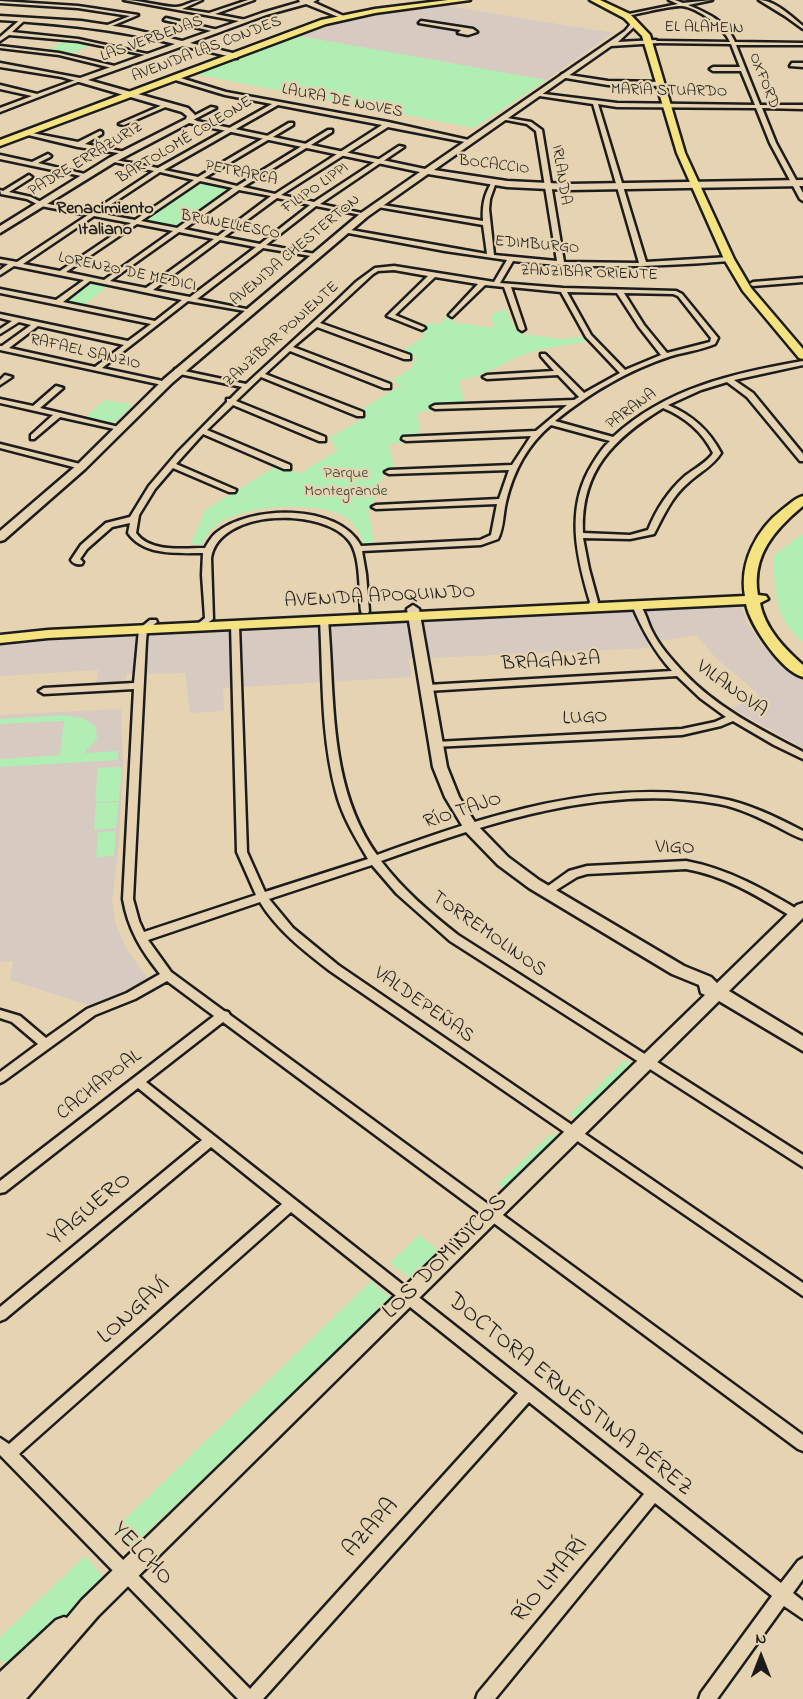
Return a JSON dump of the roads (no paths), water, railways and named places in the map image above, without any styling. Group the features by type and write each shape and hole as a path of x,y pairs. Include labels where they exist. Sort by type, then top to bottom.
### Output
{"main road":[{"name":"AVENIDA LAS CONDES","path":"0,142 341,16 443,0"},
{"name":"AVENIDA LAS CONDES","path":"341,16 466,0"},
{"path":"594,0 631,17"},
{"path":"603,0 631,17 652,42 670,105"},
{"path":"652,42 661,84 729,259 747,289 803,356"},
{"name":"AVENIDA LAS CONDES","path":"0,142 27,134 231,55"},
{"path":"699,185 753,284 803,343"},
{"path":"803,500 783,514 766,536 768,550 756,595 758,622 767,638 803,673"},
{"path":"756,595 776,632 803,660"},
{"name":"AVENIDA APOQUINDO","path":"204,623 235,625 414,612 756,595"},
{"name":"AVENIDA APOQUINDO","path":"592,603 636,604 756,595"},
{"name":"AVENIDA APOQUINDO","path":"0,630 148,626 365,611 414,612"},
{"name":"AVENIDA APOQUINDO","path":"0,639 148,626"}],"street":[{"path":"126,0 244,21"},
{"path":"179,8 200,0"},
{"path":"210,14 252,0"},
{"name":"OXFORD","path":"671,0 686,4 719,23 733,43 773,143 799,183 803,200"},
{"path":"631,17 710,0"},
{"path":"761,0 787,15 803,28"},
{"path":"307,1 341,16"},
{"name":"LAS VERBENAS","path":"0,110 244,21 307,1"},
{"path":"0,2 139,14 107,27"},
{"name":"AVENIDA CHESTERTON","path":"0,537 81,467 178,371 364,215 631,28 631,17"},
{"path":"0,18 107,27 231,55"},
{"path":"0,40 24,19"},
{"path":"166,19 216,31"},
{"path":"421,22 464,32"},
{"path":"8,33 89,41 150,55"},
{"path":"620,36 629,42"},
{"name":"EL ALAMEIN","path":"605,46 629,42 803,44"},
{"path":"0,47 59,54 116,67"},
{"name":"BOCACCIO","path":"0,65 44,71 167,105 189,112 191,115 189,120 193,123 494,183 549,186 799,183"},
{"path":"792,65 803,65"},
{"path":"713,69 743,69"},
{"path":"562,76 608,83 661,84"},
{"name":"LAURA DE NOVES","path":"174,78 277,103 470,141"},
{"path":"0,87 37,96"},
{"name":"MARÍA STUARDO","path":"536,94 595,103 803,107"},
{"name":"BARTOLOMÉ COLEONE","path":"0,273 159,170 277,103"},
{"path":"595,103 643,264"},
{"path":"122,124 167,105"},
{"path":"189,120 213,108"},
{"name":"IRLANDA","path":"503,118 526,122 539,128 561,263"},
{"name":"PADRE ERRÁZURIZ","path":"0,230 123,153 189,120"},
{"path":"61,273 199,178 291,124"},
{"path":"147,291 277,196 388,124"},
{"path":"105,282 239,187 330,131"},
{"path":"78,145 100,133"},
{"path":"27,134 123,153"},
{"name":"FILIPO LIPPI","path":"97,369 315,204 401,147"},
{"path":"32,164 48,156"},
{"path":"0,157 86,175"},
{"name":"PETRARCA","path":"112,160 364,215"},
{"path":"1,193 29,177"},
{"path":"491,256 486,196 494,183"},
{"name":"BRUNELLESCO","path":"1,193 29,198 41,204 315,256"},
{"path":"378,205 487,224"},
{"name":"EDIMBURGO","path":"345,231 511,259 561,263 643,264 729,259"},
{"path":"496,284 511,259"},
{"name":"LORENZO DE MEDICI","path":"0,261 249,312"},
{"name":"ZANZÍBAR PONIENTE","path":"134,519 148,493 202,430 260,374 377,270 394,268 496,284"},
{"path":"422,328 390,316 433,275"},
{"path":"57,303 89,279"},
{"path":"753,284 803,280"},
{"path":"452,315 483,283"},
{"name":"ZANZIBAR ORIENTE","path":"358,549 490,540 497,532 502,501 515,467 524,450 549,422 625,374 666,356 712,343 714,338 680,295 667,291 563,290 496,284"},
{"path":"507,285 522,329"},
{"path":"563,290 582,328 625,374"},
{"path":"0,291 156,323"},
{"path":"620,292 641,326 666,356"},
{"path":"0,316 130,344"},
{"path":"0,332 17,320"},
{"path":"2,348 37,324"},
{"path":"316,324 407,357"},
{"name":"RAFAEL SANZIO","path":"2,348 164,384"},
{"path":"289,348 387,386"},
{"path":"543,355 581,400"},
{"name":"PARANA","path":"592,603 579,535 579,512 584,489 593,469 615,440 641,418 686,393 727,378 803,363"},
{"path":"178,371 247,386"},
{"path":"487,377 559,373"},
{"path":"260,374 360,414"},
{"path":"0,383 8,377"},
{"path":"727,378 750,395 803,459"},
{"path":"34,409 59,388"},
{"path":"435,407 581,400"},
{"path":"231,401 322,439"},
{"path":"2,404 119,428"},
{"path":"579,535 630,537 651,532 675,490 715,459 717,453 714,444 690,419 662,405"},
{"path":"34,437 59,414"},
{"path":"549,422 615,440"},
{"path":"202,430 287,467"},
{"path":"406,439 537,433"},
{"path":"0,446 81,467"},
{"path":"172,465 232,490"},
{"path":"389,472 515,467"},
{"path":"376,507 502,501"},
{"path":"204,623 208,551 218,536 240,523 268,516 306,516 332,523 352,537 358,549 365,611"},
{"path":"79,562 75,560 84,547 109,525 134,519 131,532 145,545 208,551"},
{"name":"VILANOVA","path":"636,604 651,638 678,673 702,696 733,717 803,756"},
{"path":"414,612 436,745 446,783 471,828 503,861 546,891 678,970 686,978 717,992 803,1044"},
{"name":"TORREMOLINOS","path":"324,620 337,775 351,822 374,860 405,898 454,938 803,1162"},
{"name":"VALDEPEÑAS","path":"235,625 241,843 251,879 283,927 326,962 803,1290"},
{"path":"148,626 139,686 128,899 130,916 140,938 166,975 224,1015 803,1444"},
{"name":"BRAGANZA","path":"427,688 678,673"},
{"path":"44,691 139,686"},
{"name":"LUGO","path":"436,745 682,732 718,724 733,717"},
{"name":"RÍO TAJO","path":"140,938 471,828 555,805 620,797 675,796 710,799 734,805 803,835"},
{"name":"VIGO","path":"546,891 573,874 586,870 686,865 714,870 800,912"},
{"name":"LOS DOMINICOS","path":"0,1688 61,1630 90,1608 126,1574 800,912"},
{"path":"0,1078 91,1012 131,996 166,975"},
{"path":"0,1014 16,1019 46,1045"},
{"name":"CACHAPOAL","path":"0,1188 224,1015"},
{"name":"DOCTORA ERNESTINA PÉREZ","path":"138,1082 803,1611"},
{"name":"YAGUERO","path":"0,1315 211,1140"},
{"name":"LONGAVÍ","path":"5,1449 291,1204"},
{"name":"AZAPA","path":"250,1699 529,1392"},
{"name":"YELCHO","path":"5,1449 250,1699"},
{"name":"RÍO LIMARÍ","path":"484,1699 654,1494"},
{"path":"707,1699 803,1566"},
{"name":"LOS DOMINICOS","path":"10,1699 90,1608"},
{"path":"0,1694 4,1699"}],"district":[{"name":"Renacimiento Italiano","path":"105,220"}],"park label":[{"name":"Parque Montegrande","path":"346,483"}]}
